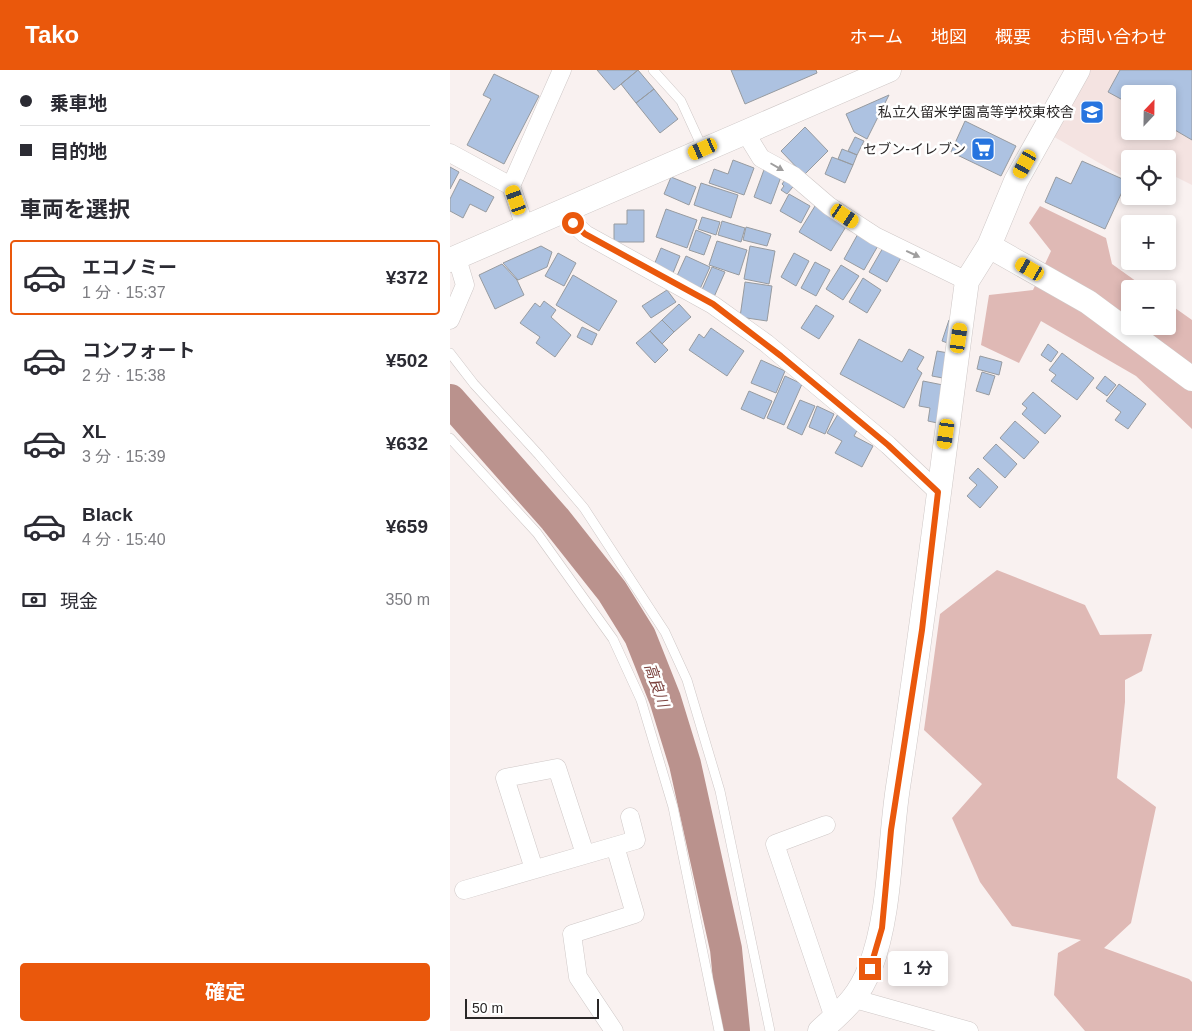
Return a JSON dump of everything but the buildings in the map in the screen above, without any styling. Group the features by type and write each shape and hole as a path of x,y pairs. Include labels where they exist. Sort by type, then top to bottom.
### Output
{"street":[{"path":"525,227 511,186 562,70"},
{"path":"450,320 465,285 453,259 889,70"},
{"path":"826,825 775,844 827,1024 855,999 870,969 882,928 891,830 922,630 938,492 967,281 989,246 1016,181 1078,70"},
{"path":"745,132 761,158 794,176 829,206 875,236 967,281"},
{"path":"450,153 511,186"},
{"path":"561,212 585,234 713,304 758,337 888,445 938,492"},
{"path":"989,246 1088,302 1192,379"},
{"path":"534,869 505,778 557,768 585,854"},
{"path":"464,890 636,840 630,817"},
{"path":"614,1031 578,977 572,934 635,914 615,846"},
{"path":"855,999 969,1031"}],"lane":[{"path":"653,70 681,100 703,149"},
{"path":"450,353 474,384 539,455 584,508 665,632 689,688 720,791 770,1031"},
{"path":"450,438 537,533 613,639 641,700 673,807 719,1031"}],"shaded area":[{"name":"私立久留米学園高等学校東校舎","path":"1078,70 1192,70 1192,185 1176,177 1176,150 1121,150 1121,176 1044,131"},
{"path":"1040,206 1106,238 1112,264 1134,280 1121,280 1121,335 1176,335 1176,309 1192,320 1192,429 1136,376 1041,321 1019,363 981,345 989,295 1033,290 1051,251 1029,223"},
{"path":"997,570 1085,605 1100,635 1152,634 1142,671 1125,680 1125,702 1117,778 1156,807 1131,923 1104,948 1189,979 1192,982 1192,1031 1085,1031 1054,995 1058,953 1081,940 1012,926 980,882 952,818 982,784 924,730 940,614"}],"waterway":[{"name":"高良川","path":"450,400 555,519 612,591 640,636 665,699 685,764 726,949 734,1031"}],"place":[{"name":"私立久留米学園高等学校東校舎","path":"1092,112"},
{"name":"セブン-イレブン","path":"983,149"}],"route":[{"path":"573,223 585,234 713,304 766,343 888,445 938,492 922,630 891,830 882,928 870,969"}]}
